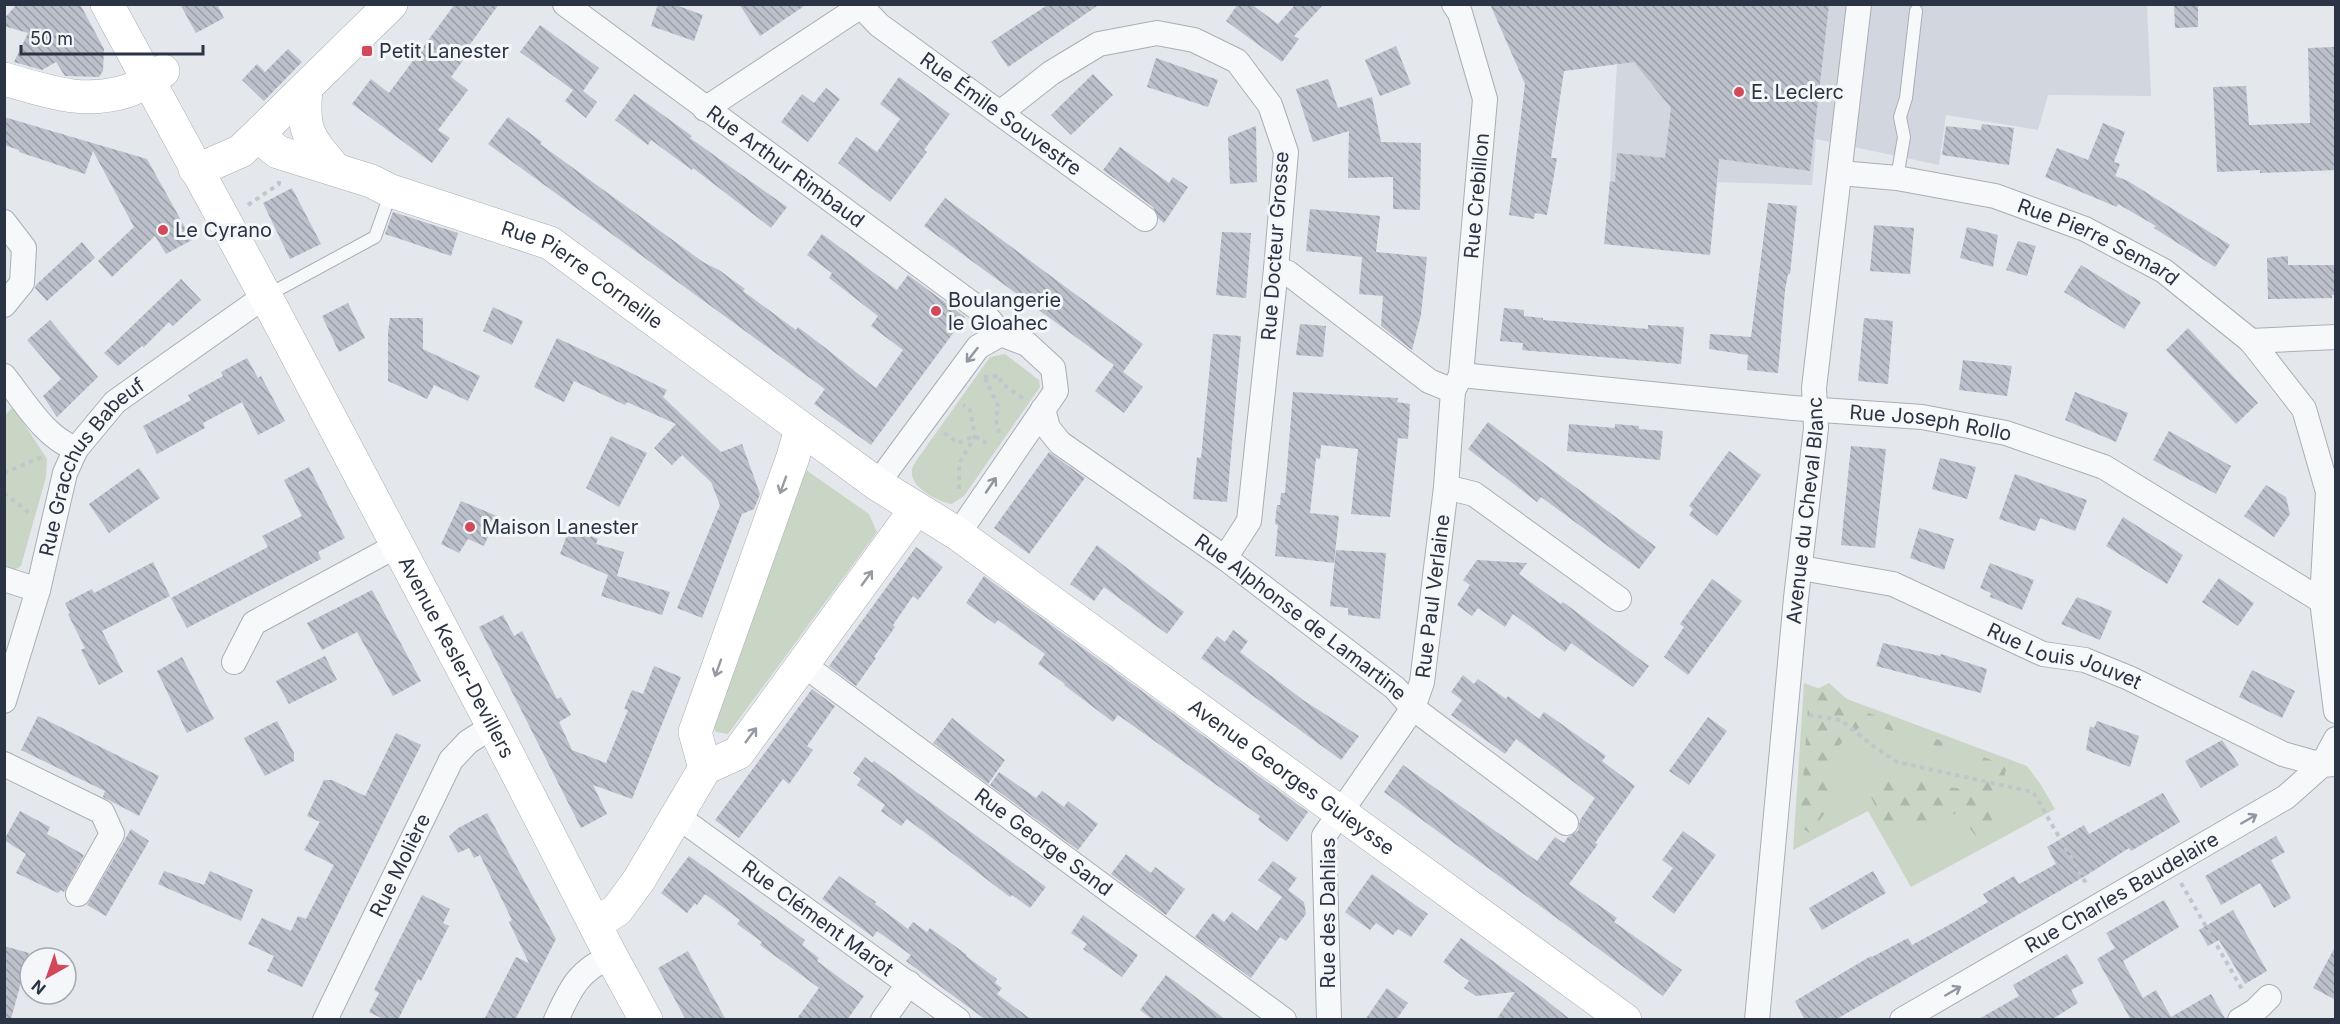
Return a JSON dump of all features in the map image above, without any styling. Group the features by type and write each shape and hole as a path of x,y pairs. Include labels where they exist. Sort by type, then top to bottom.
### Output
{"street":[{"name":"Avenue Kesler-Devillers","path":"107,4 155,76 265,296 646,1020"},
{"name":"Avenue Kesler-Devillers","path":"128,4 155,76"},
{"path":"202,167 241,151 391,4"},
{"name":"Rue Arthur Rimbaud","path":"565,4 983,312 1001,334"},
{"name":"Rue Crebillon","path":"1454,4 1460,13 1485,99 1457,383"},
{"name":"Avenue du Cheval Blanc","path":"1757,1020 1816,428 1814,388 1859,4"},
{"path":"705,109 861,5"},
{"name":"Rue Émile Souvestre","path":"861,5 879,25 1145,219"},
{"name":"Rue Docteur Grosse","path":"1000,113 1051,73 1099,44 1157,33 1194,40 1237,61 1270,105 1286,152 1276,268 1249,521 1226,558"},
{"path":"4,79 73,98 93,98 129,91 155,76"},
{"path":"306,87 304,109 311,141 335,169"},
{"name":"Rue Pierre Corneille","path":"258,136 278,152 372,181 391,191 550,243 801,429 916,509"},
{"name":"Rue Pierre Semard","path":"1840,173 1897,178 1995,196 2085,229 2164,271 2251,341 2304,409 2328,492 2322,601 2336,711"},
{"path":"4,222 24,248 22,283 4,305"},
{"name":"Rue Joseph Rollo","path":"1276,268 1288,273 1429,381 1923,417 2006,432 2104,467 2322,601"},
{"name":"Rue Gracchus Babeuf","path":"4,701 38,590 65,473 67,444 115,402 265,296"},
{"path":"877,484 978,347 1001,334 1027,344 1053,368 1056,391 958,534"},
{"path":"2251,341 2336,337"},
{"name":"Rue Paul Verlaine","path":"1340,811 1413,708 1422,682 1457,383"},
{"path":"8,388 67,444"},
{"name":"Rue Alphonse de Lamartine","path":"1044,409 1048,428 1060,443 1226,558 1395,688 1413,708 1566,823"},
{"path":"705,768 695,732 801,429"},
{"path":"1446,487 1474,494 1619,599"},
{"path":"595,924 617,910 639,880 705,768 738,753 916,509"},
{"name":"Avenue Georges Guieysse","path":"916,509 958,534 1625,1020"},
{"path":"234,662 254,623 396,546"},
{"name":"Rue Louis Jouvet","path":"1801,567 1893,584 2043,654 2085,660 2129,678 2283,754 2329,765"},
{"path":"4,579 38,590"},
{"name":"Rue George Sand","path":"804,665 1284,1020"},
{"name":"Rue Molière","path":"325,1020 451,760 468,742 493,726"},
{"path":"2329,765 2336,739"},
{"path":"4,764 102,812 112,834 78,894"},
{"name":"Rue Charles Baudelaire","path":"1917,1016 2286,797 2329,765"},
{"name":"Rue des Dahlias","path":"1329,1020 1324,836 1340,811"},
{"name":"Rue Clément Marot","path":"677,816 958,1020"},
{"path":"556,1020 572,986 592,965 611,956"},
{"path":"883,1020 909,983"}],"lane":[{"path":"1897,178 1904,137 1900,117 1906,98 1916,11"},
{"path":"265,296 375,237 391,191"}],"path":[{"path":"976,377 1000,376 1001,383 1030,403 1044,409"},
{"path":"985,377 998,406 996,420 999,437"},
{"path":"966,395 961,403 970,410 975,436 959,464 959,498 977,506"},
{"path":"924,419 958,442 975,436"},
{"path":"975,436 996,449"},
{"path":"4,472 67,444"},
{"path":"1786,711 1841,720 1897,762 2033,792 2100,907"},
{"path":"2170,865 2255,1009"}],"shaded area":[{"path":"1571,5 2147,5 2151,96 2048,95 2038,130 1946,115 1939,165 1816,139 1812,185 1717,182 1716,192 1610,181 1617,64"}],"green space":[{"path":"1005,354 1039,380 1040,387 964,496 952,504 933,497 916,483 913,477 913,466 990,357"},
{"path":"13,407 47,459 46,477 21,566 14,570 5,567 4,416"},
{"path":"806,470 869,514 877,532 728,734 716,732 710,722"},
{"path":"1804,683 2027,766 2055,809 1911,887 1868,811 1793,850"},
{"path":"1829,683 1858,709 2007,766 1991,826 1979,840 1958,813 1902,828 1884,824 1868,791 1889,773 1943,787 1981,790 1980,761 1865,722 1834,750 1827,810 1810,833 1800,827 1809,693"}],"building":[{"path":"17,4 80,4 104,49 103,71 99,77 65,76 56,62 42,70 14,62 28,33 4,26 4,19"},
{"path":"180,4 217,4 224,18 196,33"},
{"path":"455,4 499,4 466,50 469,52 451,77 468,90 438,130 450,138 432,163 352,104 371,79 389,93"},
{"path":"658,4 673,4 703,15 694,41 651,26"},
{"path":"739,4 807,4 760,36"},
{"path":"1049,4 1100,4 1008,67 991,42"},
{"path":"1238,4 1251,4 1278,24 1296,4 1324,4 1294,36 1299,39 1282,62 1226,21"},
{"path":"1490,4 1829,4 1810,171 1719,159 1710,255 1604,244 1610,181 1615,182 1617,153 1665,158 1671,108 1634,62 1564,71 1551,158 1557,158 1547,215 1535,213 1534,219 1509,215 1525,84"},
{"path":"2174,4 2198,4 2198,27 2175,28"},
{"path":"540,25 599,68 583,91 597,102 586,118 565,101 573,90 520,52"},
{"path":"1396,46 1411,84 1380,96 1365,60"},
{"path":"2335,47 2336,170 2217,172 2213,87 2246,86 2249,125 2310,123 2308,48"},
{"path":"288,49 302,62 264,101 242,80 257,64 265,72"},
{"path":"1156,58 1218,80 1208,107 1147,87"},
{"path":"1093,74 1113,95 1071,135 1051,115"},
{"path":"899,77 950,114 924,150 927,152 890,202 838,163 856,137 877,152 900,119 880,104"},
{"path":"1328,79 1338,108 1372,97 1381,142 1421,143 1420,210 1393,209 1393,177 1348,178 1349,131 1313,142 1296,89"},
{"path":"826,88 840,99 808,142 781,122 802,94 814,103"},
{"path":"634,94 692,136 690,138 787,207 771,228 693,168 692,170 651,140 648,145 615,120"},
{"path":"4,117 147,159 192,240 166,254 155,236 112,277 98,261 134,227 93,151 85,174 19,152 19,150 4,145"},
{"path":"508,117 542,142 540,144 703,262 719,270 745,289 743,291 796,330 798,327 876,388 903,350 871,326 878,316 829,278 832,273 807,255 822,234 897,290 908,275 965,317 871,445 814,404 825,389 488,144"},
{"path":"2103,123 2125,132 2114,162 2120,164 2115,176 2128,181 2230,245 2215,267 2154,228 2156,226 2118,204 2117,207 2045,177 2057,148 2088,160"},
{"path":"1982,124 2014,128 2009,165 1942,155 1946,126 1981,130"},
{"path":"1256,126 1257,182 1230,184 1228,137"},
{"path":"1120,147 1169,183 1173,177 1188,187 1164,223 1159,219 1153,207 1103,170"},
{"path":"292,188 321,244 290,259 263,203"},
{"path":"945,198 1143,344 1123,372 1143,387 1124,413 1095,391 1114,365 924,226"},
{"path":"1768,203 1797,206 1790,274 1788,274 1785,290 1778,373 1747,370 1748,355 1709,349 1710,334 1751,337"},
{"path":"1310,209 1380,216 1376,252 1427,257 1421,315 1412,350 1381,326 1383,296 1359,294 1362,257 1306,251"},
{"path":"393,212 458,233 451,256 385,234"},
{"path":"1874,225 1914,228 1910,274 1870,271"},
{"path":"1967,227 1998,235 1993,267 1960,258"},
{"path":"1222,232 1251,233 1246,298 1216,295"},
{"path":"2018,241 2036,246 2027,276 2006,270"},
{"path":"82,242 95,258 47,301 35,288 36,285"},
{"path":"2288,256 2288,265 2336,265 2336,295 2332,295 2332,298 2268,299 2267,258"},
{"path":"2081,265 2141,302 2124,329 2064,292"},
{"path":"181,279 201,300 173,326 169,322 144,347 142,346 118,366 104,353"},
{"path":"348,303 365,338 339,352 322,316"},
{"path":"493,307 523,321 512,345 483,331"},
{"path":"1504,308 1524,310 1524,316 1543,318 1543,320 1648,329 1648,325 1684,327 1681,364 1522,350 1523,343 1500,341"},
{"path":"390,318 423,318 423,349 480,376 468,401 434,385 427,399 388,381"},
{"path":"1864,318 1893,321 1888,384 1858,381"},
{"path":"50,320 98,377 57,417 43,396 61,379 27,340"},
{"path":"1300,324 1326,326 1323,357 1296,355"},
{"path":"2188,328 2258,403 2236,424 2166,350"},
{"path":"1213,334 1241,336 1227,502 1193,499 1197,457 1201,458"},
{"path":"557,338 667,390 663,397 721,452 742,444 760,494 754,509 742,514 702,618 677,608 720,505 711,482 682,455 672,465 654,448 676,424 627,402 625,405 574,381 564,402 534,387"},
{"path":"247,358 258,378 261,376 285,421 258,435 242,402 203,423 205,428 157,454 143,426 191,400 188,395 223,376 221,372"},
{"path":"1963,360 2012,366 2007,396 1959,390"},
{"path":"1293,392 1398,398 1397,402 1410,404 1408,439 1398,438 1390,517 1351,514 1358,449 1321,445 1320,459 1316,458 1310,513 1339,516 1334,563 1275,556 1277,505 1280,505 1281,493 1285,493"},
{"path":"2075,392 2128,413 2116,442 2065,420"},
{"path":"1488,422 1656,547 1639,569 1541,497 1537,502 1468,449"},
{"path":"1569,424 1615,428 1615,424 1663,431 1660,460 1567,451"},
{"path":"2169,431 2231,466 2216,494 2153,460"},
{"path":"611,436 647,453 619,507 586,488"},
{"path":"1851,446 1886,449 1875,548 1841,545"},
{"path":"1729,451 1761,475 1717,536 1689,515 1693,509 1689,506"},
{"path":"1049,452 1085,478 1029,554 994,528"},
{"path":"1940,458 1976,467 1967,499 1932,489"},
{"path":"309,467 345,538 318,552 321,559 187,628 171,598 268,547 262,536 302,516 284,480"},
{"path":"139,468 160,498 109,533 89,504"},
{"path":"2015,474 2087,500 2075,531 2040,518 2035,531 1999,519"},
{"path":"2266,485 2286,497 2290,514 2274,537 2244,516"},
{"name":"Maison Lanester","path":"461,501 497,516 484,546 468,539 459,553 441,544"},
{"path":"2123,517 2183,555 2167,584 2106,546"},
{"path":"570,527 598,539 596,544 624,552 617,576 670,592 662,615 601,596 608,575 560,554"},
{"path":"1919,528 1954,539 1944,570 1910,558"},
{"path":"1097,545 1184,612 1167,634 1104,587 1094,601 1070,584"},
{"path":"916,547 943,567 918,600 913,596 893,625 895,627 874,657 876,658 856,686 829,666"},
{"path":"1336,550 1386,553 1380,619 1348,615 1348,608 1330,606"},
{"path":"1477,560 1527,563 1519,574 1561,604 1563,602 1649,666 1633,687 1571,643 1565,652 1513,614 1505,627 1478,608 1472,616 1457,605 1470,585 1463,580"},
{"path":"153,562 170,596 102,631 123,672 99,685 81,650 85,648 65,603 92,589 94,593"},
{"path":"1990,563 2034,580 2022,610 1990,597 1991,593 1980,588"},
{"path":"984,576 1308,812 1287,842 1258,820 1260,816 1118,715 1113,722 1038,664 1045,654 998,620 995,624 966,603"},
{"path":"2219,578 2254,603 2238,626 2202,602"},
{"path":"1712,579 1742,601 1688,675 1664,657 1684,627 1680,624"},
{"path":"372,590 421,681 393,696 357,632 322,650 307,623"},
{"path":"2077,597 2112,611 2100,640 2061,624"},
{"path":"503,615 514,636 522,631 557,699 561,697 571,715 559,722 572,750 606,763 628,710 624,709 632,690 643,694 654,666 681,677 632,799 593,785 607,814 581,828 479,627"},
{"path":"1233,630 1248,641 1240,652 1303,700 1359,736 1341,760 1201,658 1217,636 1225,642"},
{"path":"1883,643 1940,656 1941,654 1987,669 1981,693 1876,666"},
{"path":"325,656 337,680 289,704 276,681"},
{"path":"182,657 214,719 187,733 157,671"},
{"path":"2252,670 2295,691 2282,718 2239,697"},
{"path":"1463,675 1474,684 1478,679 1506,699 1508,696 1539,719 1544,712 1606,756 1602,761 1635,786 1569,884 1617,918 1614,922 1682,970 1663,996 1384,792 1403,765 1537,861 1555,837 1564,843 1568,837 1578,831 1580,820 1595,798 1516,739 1505,754 1451,715 1462,700 1451,692"},
{"path":"812,689 835,706 807,746 813,750 789,784 783,779 739,838 715,820"},
{"path":"38,716 159,776 139,816 103,797 105,791 21,750"},
{"path":"1708,717 1727,731 1689,785 1669,771"},
{"path":"952,718 1005,760 988,784 933,743"},
{"path":"277,721 294,753 294,761 265,776 244,738"},
{"path":"2097,721 2139,736 2130,767 2086,750 2090,726 2094,728"},
{"path":"396,733 421,745 302,987 267,971 274,956 248,944 262,918 291,931 298,916 306,919 334,865 304,850 320,822 307,816 324,780 332,780 365,796"},
{"path":"2222,740 2239,765 2201,788 2185,761"},
{"path":"865,757 872,763 874,761 1046,887 1030,908 1012,895 1010,897 907,819 901,826 881,811 885,805 857,785 861,779 853,773"},
{"path":"999,772 1036,798 1042,791 1064,807 1068,801 1098,824 1078,850 990,785"},
{"path":"2163,793 2180,822 2131,851 2129,848 2087,875 1835,1020 1805,1020 1795,1001 1871,956 1908,938 1912,945 1956,921 1988,902 1983,894 2014,876 2019,884 2056,864 2047,847 2084,825 2089,834"},
{"path":"20,811 50,827 47,834 84,855 64,892 61,890 58,893 16,873 26,854 4,840"},
{"path":"487,813 556,939 515,1020 484,1020 516,957 529,963 509,922 512,920 480,855 474,858 469,848 458,853 449,836 458,828"},
{"path":"131,829 149,841 106,916 87,905"},
{"path":"1683,831 1716,855 1674,914 1652,897 1673,868 1662,860"},
{"path":"2276,836 2285,852 2271,860 2291,898 2274,908 2260,883 2221,905 2205,876"},
{"path":"1126,854 1151,873 1155,867 1185,889 1166,915 1111,874"},
{"path":"689,856 805,940 802,945 819,958 817,961 864,996 847,1020 796,1020 819,988 760,945 762,942 737,924 740,920 705,894 687,913 661,893"},
{"path":"1273,861 1297,878 1288,890 1304,902 1306,914 1286,941 1280,937 1251,978 1195,937 1213,913 1224,922 1232,912 1257,931 1282,897 1258,880"},
{"path":"164,871 204,885 210,871 253,890 241,921 158,884"},
{"path":"1873,871 1886,893 1822,930 1809,908"},
{"path":"1372,874 1428,914 1411,937 1398,929 1393,935 1376,923 1370,930 1345,912"},
{"path":"839,876 876,902 875,904 908,929 913,922 927,932 930,928 967,955 997,979 995,983 1002,988 997,994 1032,1020 986,1020 906,961 911,955 877,931 873,937 822,899"},
{"path":"422,895 450,909 443,923 449,926 421,981 418,979 398,1020 385,1020 369,1012 379,993 374,990"},
{"path":"2164,900 2179,927 2123,961 2143,998 2156,990 2171,1017 2211,994 2226,1020 2131,1020 2097,959 2115,948 2106,933"},
{"path":"2233,910 2267,971 2245,984 2219,940 2208,946 2199,930"},
{"path":"1083,915 1138,955 1122,977 1083,949 1087,944 1071,933"},
{"path":"1461,938 1571,1020 1496,1020 1515,992 1476,996 1464,988 1469,981 1443,962"},
{"path":"2336,945 2336,1000 2313,988"},
{"path":"4,946 18,950 18,993 11,1019 4,1018"},
{"path":"688,951 726,1020 686,1020 658,968"},
{"path":"2067,954 2084,983 2071,990 2078,1003 2051,1020 1977,1020 2019,996 2013,985"},
{"path":"1166,975 1226,1020 1153,1020 1140,1010"},
{"path":"1387,988 1408,1003 1396,1020 1365,1020"}],"place":[{"name":"Petit Lanester","path":"367,51"},
{"name":"E. Leclerc","path":"1739,92"},
{"name":"Le Cyrano","path":"163,230"},
{"name":"Boulangerie le Gloahec","path":"936,311"},
{"name":"Maison Lanester","path":"470,527"}]}
